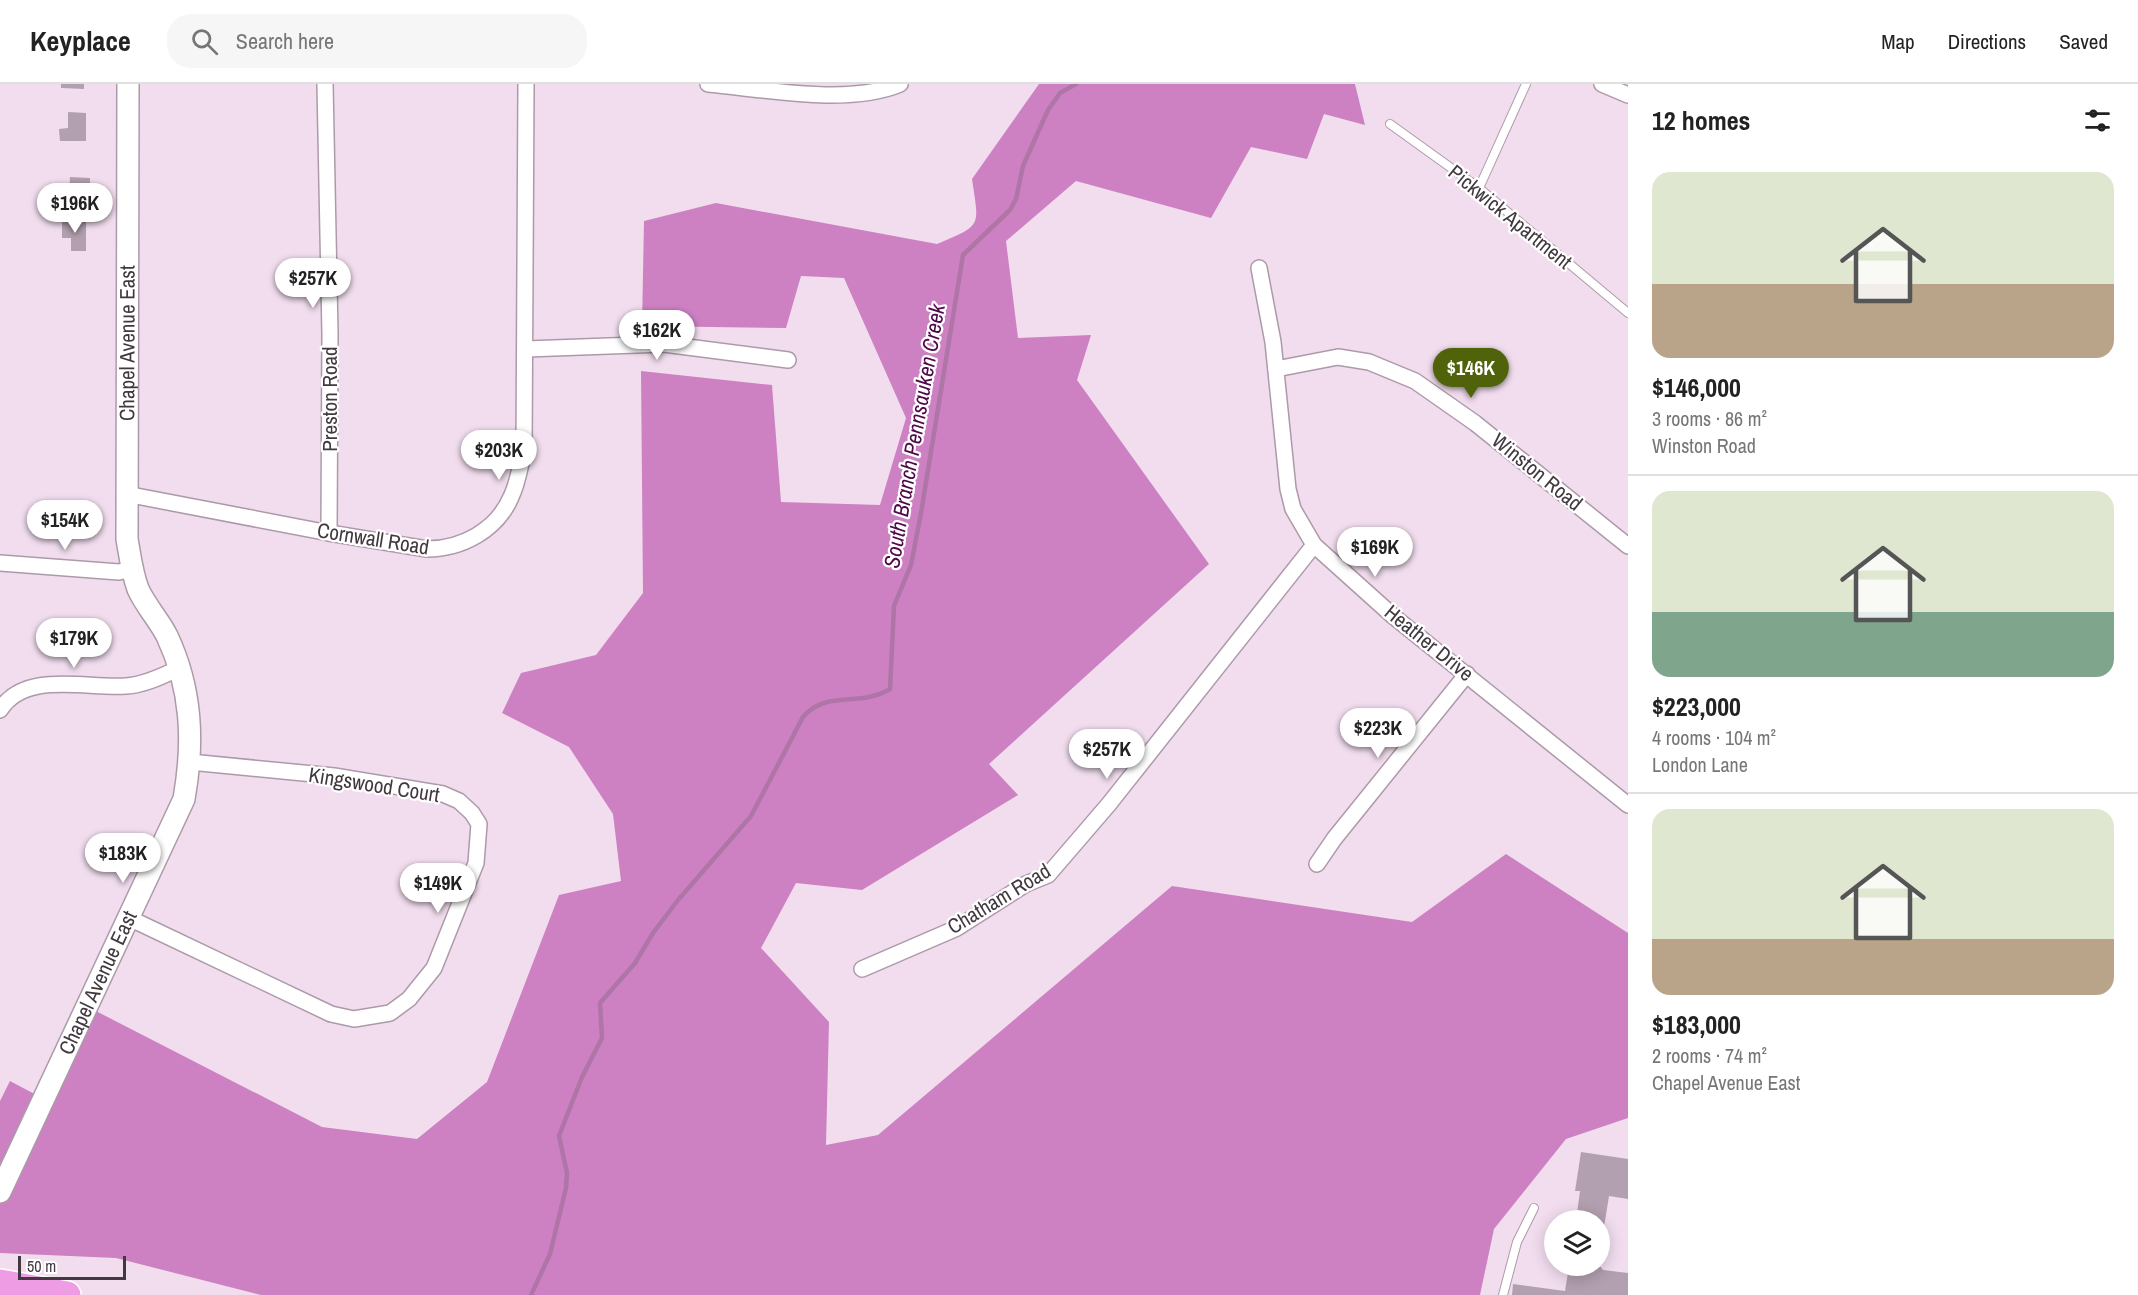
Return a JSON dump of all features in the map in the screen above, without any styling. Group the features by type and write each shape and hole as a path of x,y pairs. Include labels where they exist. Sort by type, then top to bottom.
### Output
{"highway":[{"path":"0,1282 66,1295"}],"street":[{"name":"Chapel Avenue East","path":"0,1192 184,799 190,762 191,725 179,668 166,635 139,591 132,569 127,539 128,84"},
{"name":"Preston Road","path":"325,84 330,334 329,533"},
{"name":"Cornwall Road","path":"126,494 329,533 440,549 470,541 502,513 512,497 524,451 526,84"},
{"path":"708,84 836,95 871,93 900,84"},
{"path":"1602,84 1628,95"},
{"name":"Heather Drive","path":"1258,268 1273,342 1288,489 1293,509 1314,545 1393,615 1628,805"},
{"path":"526,349 664,344 788,360"},
{"name":"Winston Road","path":"1276,369 1338,357 1369,362 1415,381 1490,434 1628,546"},
{"name":"Chatham Road","path":"862,969 957,928 1026,884 1048,875 1109,804 1314,545"},
{"path":"0,563 119,572 132,569"},
{"path":"0,710 15,693 36,686 129,686 179,668"},
{"path":"1317,864 1334,839 1467,674"},
{"name":"Kingswood Court","path":"129,918 331,1014 354,1019 374,1018 390,1014 409,999 434,968 476,863 479,824 472,813 459,801 443,794 334,776 190,762"}],"lane":[{"path":"1479,188 1526,84"},
{"name":"Pickwick Apartment","path":"1390,124 1479,188 1628,313"},
{"path":"1503,1295 1517,1242 1534,1208"}],"shaded area":[{"path":"1039,84 1355,84 1365,125 1324,114 1307,159 1251,147 1211,218 1076,181 1006,241 1018,338 1091,335 1077,380 1209,564 989,764 1018,795 862,890 796,883 761,948 829,1022 826,1145 878,1135 1172,886 1412,922 1506,854 1628,933 1628,1118 1566,1139 1494,1229 1480,1295 261,1295 116,1258 0,1253 0,1101 10,1081 42,1098 92,1009 322,1127 417,1139 487,1082 559,895 621,881 613,814 569,747 502,713 521,673 596,655 643,593 641,371 772,385 781,502 880,505 906,418 844,278 801,276 786,328 642,326 644,221 716,203 937,244 963,233 974,222 976,207 972,179"}],"building":[{"path":"61,84 84,84 84,89 61,88"},
{"path":"68,112 86,113 86,141 60,141 59,129 68,128"},
{"path":"70,177 90,178 90,205 69,205"},
{"path":"62,220 86,220 86,251 71,251 71,238 62,238"},
{"path":"1581,1152 1628,1159 1628,1199 1609,1196 1607,1210 1577,1210 1580,1191 1575,1191"},
{"path":"1610,1271 1628,1273 1628,1295 1512,1295 1513,1284 1565,1291 1567,1276 1610,1276"}],"waterway":[{"name":"South Branch Pennsauken Creek","path":"531,1295 550,1254 566,1188 567,1173 559,1136 582,1077 602,1038 600,1003 635,963 653,933 678,900 751,816 803,717 822,703 878,695 890,689 894,606 911,565 963,255 1010,210 1016,199 1023,166 1048,110 1060,93 1076,84"}]}
